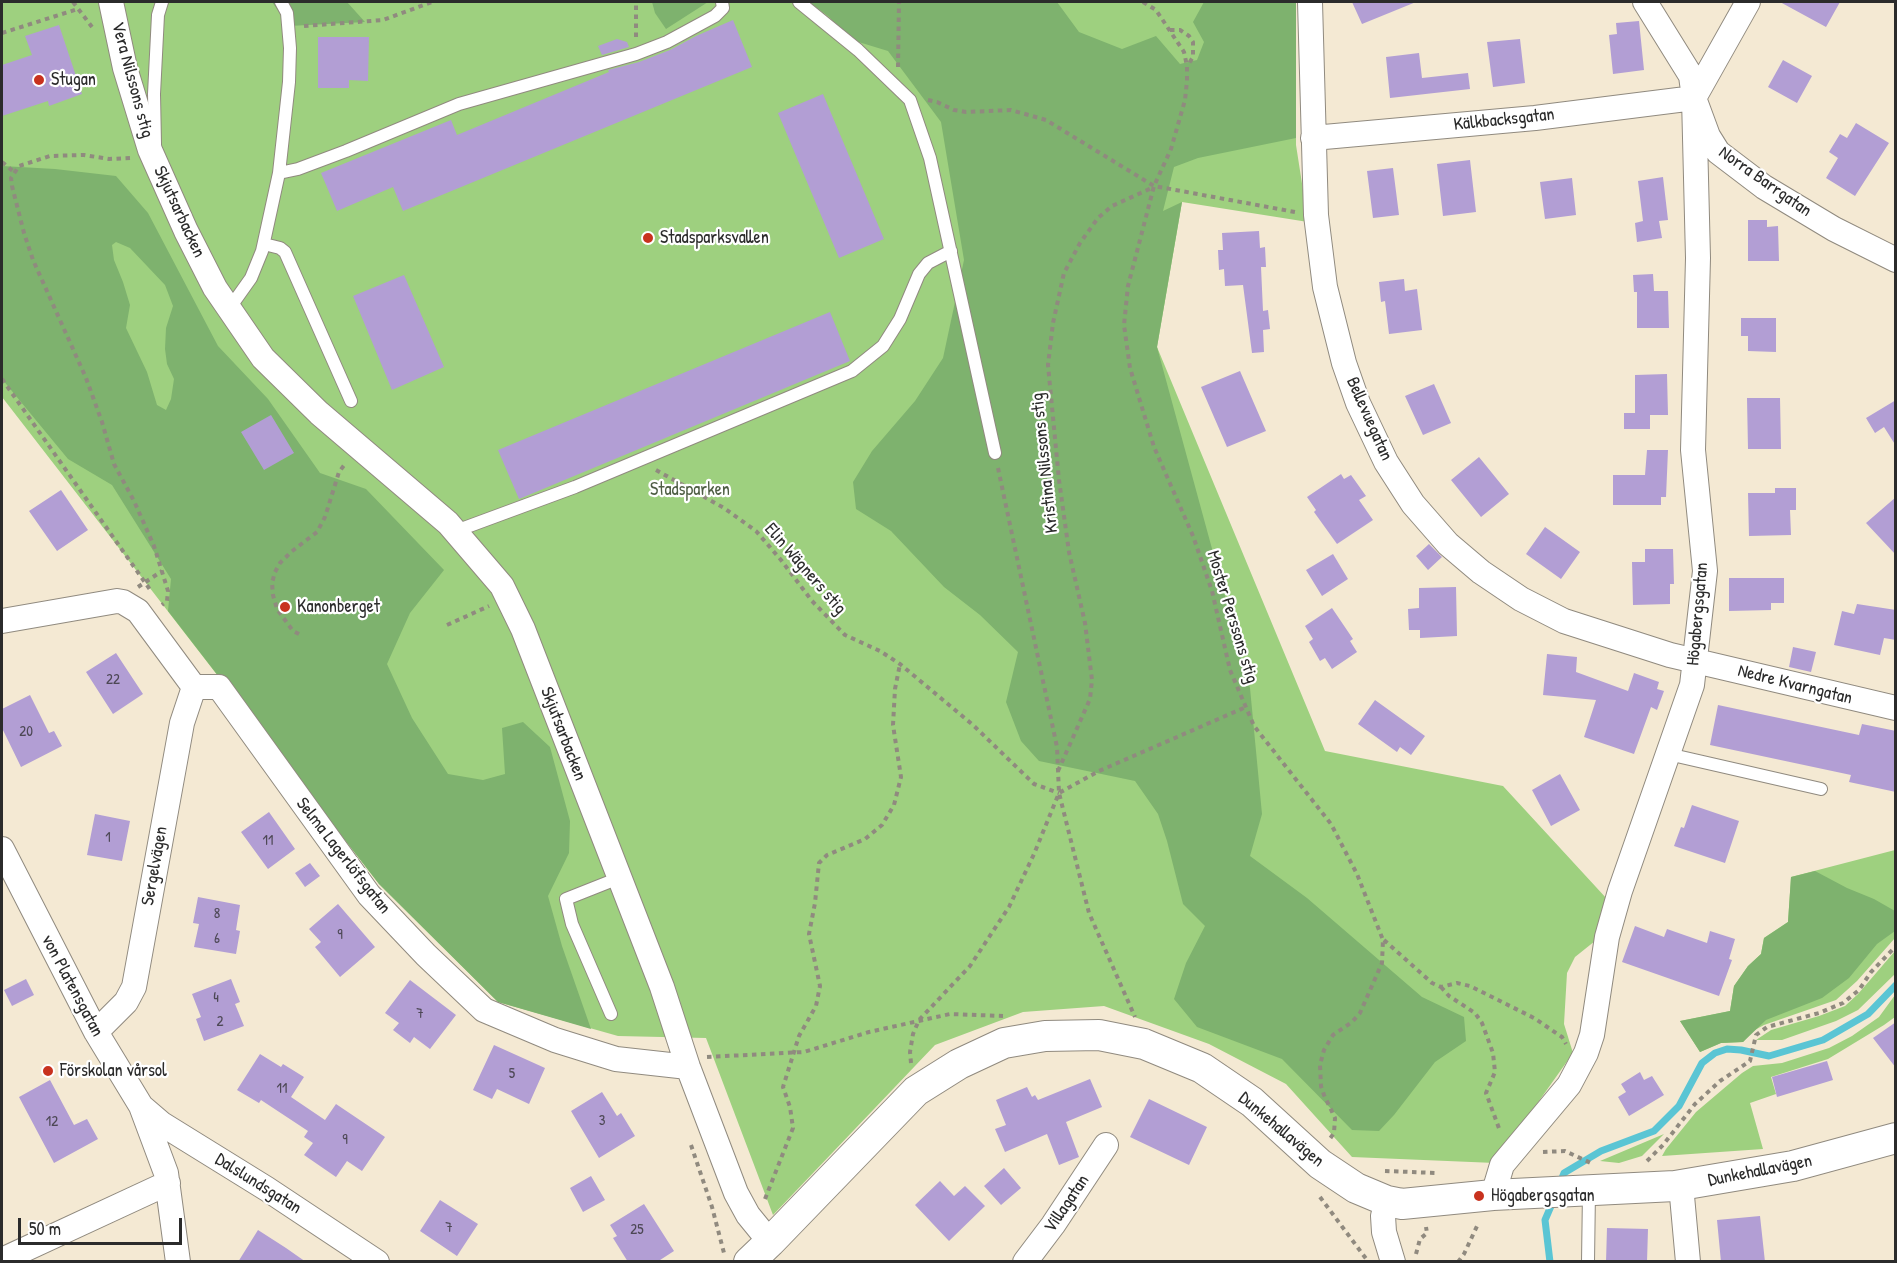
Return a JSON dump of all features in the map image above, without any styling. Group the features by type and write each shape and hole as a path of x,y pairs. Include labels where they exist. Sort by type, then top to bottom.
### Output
{"street":[{"name":"Vera Nilssons stig","path":"111,2 125,68 152,154"},
{"name":"Bellevuegatan","path":"1310,2 1316,215 1325,287 1344,363 1358,403 1386,462 1419,511 1448,544 1481,572 1521,599 1564,621 1695,661"},
{"name":"Norra Barrgatan","path":"1645,2 1691,75 1695,98 1708,136 1718,152 1764,187 1833,230 1896,260"},
{"name":"Högabergsgatan","path":"1493,1195 1502,1164 1525,1150 1581,1065 1592,1035 1606,937 1692,685 1705,571 1693,450 1698,258 1695,98 1748,2"},
{"name":"Kälkbacksgatan","path":"1313,138 1535,118 1695,98"},
{"name":"Skjutsarbacken","path":"152,154 215,288 263,358 319,413 405,484 449,533 502,586 523,628 662,987 688,1067 736,1193 759,1244"},
{"path":"2,621 117,601 129,605 138,611 194,687"},
{"name":"Nedre Kvarngatan","path":"1695,661 1896,708"},
{"name":"Sergelvägen","path":"96,1032 126,1002 134,987 182,723 194,687"},
{"name":"Selma Lagerlöfsgatan","path":"194,687 219,687 369,895 426,956 484,1010 555,1040 616,1059 688,1067"},
{"name":"von Platensgatan","path":"2,849 96,1032 141,1106 168,1183 178,1262"},
{"name":"Dunkehallavägen","path":"759,1244 916,1091 959,1064 1004,1043 1045,1036 1099,1035 1144,1044 1202,1068 1252,1102 1320,1164 1356,1188 1387,1201 1402,1204 1527,1193 1592,1178 1681,1185 1793,1166 1896,1138"},
{"name":"Dalslundsgatan","path":"141,1106 162,1124 267,1189 377,1262"},
{"name":"Villagatan","path":"1025,1262 1053,1225 1106,1145"},
{"path":"2,1260 168,1183"},
{"path":"1681,1185 1688,1262"},
{"path":"1387,1201 1383,1216 1384,1232 1394,1262"}],"lane":[{"name":"Skjutsarbacken","path":"152,154 156,136 154,94 158,15 162,2"},
{"path":"229,309 251,278 264,244 279,173 289,82 290,48 287,13 281,2"},
{"path":"279,173 298,169 327,158 459,104 636,54 667,42 715,16 723,8 722,2"},
{"path":"799,2 858,50 910,100 930,158 995,453"},
{"path":"264,244 280,248 285,252 351,400"},
{"path":"449,533 575,487 852,370 883,346 900,319 920,274 928,263 951,251"},
{"path":"1668,754 1821,789"},
{"path":"610,1014 572,924 566,899 620,878"},
{"path":"1588,1262 1592,1178"}],"path":[{"path":"74,2 96,34"},
{"path":"289,26 383,20 432,2"},
{"path":"636,2 636,54"},
{"path":"898,88 899,2"},
{"name":"Moster Perssons stig","path":"1143,2 1156,10 1170,30 1184,52 1187,66 1185,100 1171,149 1154,186 1128,286 1124,325 1130,368 1154,447 1193,536 1212,591 1230,670 1254,726 1331,824 1357,874 1383,940 1382,963 1360,1013 1352,1022 1333,1035 1324,1050 1320,1065 1323,1095 1335,1118 1336,1128 1330,1139"},
{"path":"2,33 78,9"},
{"path":"1170,30 1180,30 1193,42 1193,57 1187,66"},
{"path":"910,100 923,99 966,112 1011,110 1046,120 1154,186 1253,206 1316,215"},
{"path":"152,154 109,159 84,154 50,156 19,166 11,178 33,260 86,378 114,464 154,546 168,591 167,601 162,606"},
{"path":"2,162 14,172"},
{"name":"Kristina Nilssons stig","path":"1058,771 1090,699 1092,680 1085,623 1070,552 1059,480 1048,365 1053,323 1064,273 1080,243 1098,218 1112,206 1154,186"},
{"path":"2,379 168,615"},
{"path":"995,453 1057,747 1059,793 1089,913 1136,1020 1130,1019"},
{"path":"299,634 292,631 277,609 272,584 275,572 291,552 317,532 325,517 339,472 348,458"},
{"name":"Elin Wägners stig","path":"636,460 724,508 756,531 812,601 845,635 880,651 900,664 973,725 1034,784 1059,793"},
{"path":"139,586 162,571"},
{"path":"447,625 490,606"},
{"path":"765,1199 793,1128 790,1107 783,1087 799,1036 816,1006 819,986 809,934 819,863 827,855 865,839 882,825 894,805 901,777 893,725 900,664"},
{"path":"913,1070 910,1052 913,1034 920,1020 970,966 1009,907 1059,793 1099,771 1246,706"},
{"path":"1383,940 1432,983 1442,987 1449,996 1475,1013 1482,1023 1493,1053 1495,1072 1486,1093 1504,1141 1525,1150 1565,1151 1592,1178"},
{"path":"1650,1160 1695,1104 1720,1082 1750,1061 1756,1035 1767,1027 1819,1013 1843,1003 1859,990 1896,946"},
{"path":"1442,987 1457,983 1470,986 1534,1018 1562,1037 1581,1065"},
{"path":"688,1067 708,1056 804,1052 869,1032 950,1014 999,1015 1007,1018"},
{"path":"1320,1136 1333,1148"},
{"path":"690,1143 712,1207 726,1259 759,1244"},
{"path":"1383,1171 1438,1173"},
{"path":"1317,1193 1368,1262"},
{"path":"1458,1262 1478,1224"},
{"path":"1416,1262 1416,1249 1420,1239 1427,1233"}],"green space":[{"name":"Stadsparken","path":"2,2 1296,2 1296,145 1308,222 1182,202 1157,347 1325,751 1503,786 1607,899 1595,941 1575,957 1567,973 1564,1024 1573,1053 1495,1163 1352,1157 1286,1084 1209,1044 1104,1006 1023,1012 935,1045 773,1215 706,1038 618,1036 498,1002 379,884 2,397"},
{"path":"272,2 347,2 365,22 289,26"},
{"path":"652,2 708,2 666,29 655,13"},
{"path":"809,2 1057,2 1079,32 1122,49 1156,36 1180,64 1197,60 1204,42 1193,22 1204,2 1296,2 1296,138 1198,158 1174,167 1163,211 1182,202 1157,347 1250,688 1262,814 1250,856 1307,898 1422,997 1464,1017 1466,1041 1435,1062 1379,1131 1352,1130 1282,1059 1197,1027 1174,999 1186,963 1205,926 1183,904 1158,814 1135,781 1039,761 1021,741 1006,702 1018,652 980,615 944,587 891,531 856,509 853,482 872,451 915,401 943,358 964,260 941,122 888,51 852,40 828,16"},
{"path":"2,166 116,176 148,213 218,346 268,399 320,473 366,489 444,570 410,613 387,664 412,718 448,774 483,780 505,774 502,728 523,722 550,747 570,821 569,853 548,896 562,946 591,1029 498,1002 379,884 168,611 171,579 112,485 68,459 2,379","holes":["116,242 130,248 165,285 173,306 166,328 165,349 167,364 174,379 171,399 166,410 157,405 147,372 126,328 130,305 114,260 112,245"]},
{"path":"1895,850 1895,938 1857,981 1836,1000 1764,1025 1753,1031 1743,1042 1721,1043 1700,1052 1680,1021 1730,1011 1734,986 1748,966 1761,954 1764,938 1788,922 1791,877"},
{"path":"1815,871 1895,911 1895,931 1877,944 1849,978 1822,998 1766,1020 1743,1042 1721,1043 1700,1052 1680,1021 1730,1011 1734,986 1748,966 1761,954 1764,938 1788,922 1791,877"},
{"path":"1895,951 1895,974 1858,1010 1836,1021 1782,1040 1756,1040 1771,1030 1845,1006"},
{"path":"1895,995 1895,1017 1884,1025 1828,1059 1771,1077 1776,1094 1750,1103 1763,1149 1662,1156 1696,1112 1742,1073 1753,1066 1782,1063 1829,1048 1852,1036 1879,1017"},
{"path":"1664,1134 1642,1156 1619,1163 1600,1161"}],"building":[{"path":"1352,2 1416,2 1362,24"},
{"path":"1780,2 1840,2 1826,27"},
{"path":"733,20 752,67 403,211 393,187 337,211 321,173 451,120 457,135 609,72 608,70 639,62 670,50"},
{"path":"1639,21 1644,70 1613,74 1609,35 1617,34 1616,23"},
{"name":"Stugan","path":"59,25 82,94 49,106 48,101 2,116 2,65 32,55 25,36"},
{"path":"318,37 369,37 368,81 349,80 349,88 318,88"},
{"path":"617,39 627,42 629,47 602,55 598,46"},
{"path":"1520,39 1525,83 1493,87 1487,42"},
{"path":"1419,53 1422,78 1468,73 1470,89 1390,98 1386,57"},
{"path":"1783,60 1812,76 1797,103 1768,87"},
{"path":"823,94 884,239 839,258 778,113"},
{"path":"1856,123 1889,143 1855,196 1826,178 1838,158 1829,152 1840,134 1847,138"},
{"path":"1470,160 1476,212 1443,216 1437,164"},
{"path":"1393,168 1399,215 1373,218 1367,171"},
{"path":"1663,177 1668,220 1659,221 1662,238 1637,242 1635,223 1643,221 1638,181"},
{"path":"1572,178 1576,215 1545,219 1540,182"},
{"path":"1748,220 1767,220 1767,227 1778,226 1779,261 1748,261"},
{"path":"1259,231 1260,248 1265,247 1266,267 1261,267 1263,311 1268,310 1270,329 1263,330 1264,352 1252,353 1243,285 1225,286 1224,269 1219,270 1218,250 1223,250 1222,233"},
{"path":"1653,274 1654,291 1668,291 1669,328 1637,328 1637,292 1634,292 1633,275"},
{"path":"404,275 444,367 392,390 353,296"},
{"path":"1404,279 1405,291 1417,289 1422,330 1389,334 1385,301 1381,302 1379,282"},
{"path":"830,312 850,361 519,499 498,450"},
{"path":"1741,318 1776,318 1776,352 1748,351 1748,336 1741,336"},
{"path":"1240,371 1266,431 1227,447 1201,387"},
{"path":"1667,374 1668,415 1650,415 1650,429 1624,429 1624,413 1635,413 1635,375"},
{"path":"1434,384 1451,423 1423,435 1405,396"},
{"path":"1747,398 1780,398 1781,449 1748,449"},
{"path":"1896,400 1896,446 1884,427 1875,433 1866,418"},
{"path":"271,415 294,453 264,470 241,432"},
{"path":"1647,450 1668,450 1666,497 1661,497 1661,505 1613,505 1613,475 1645,475"},
{"path":"1479,457 1509,494 1481,517 1451,480"},
{"path":"1341,474 1344,479 1351,475 1366,496 1359,500 1373,520 1337,544 1314,512 1316,510 1307,497"},
{"path":"1775,488 1796,488 1796,510 1790,510 1791,535 1749,536 1748,493 1775,493"},
{"path":"61,490 88,530 57,551 29,511"},
{"path":"1896,497 1896,555 1866,523"},
{"path":"1545,527 1580,552 1561,579 1526,554"},
{"path":"1429,544 1442,557 1428,570 1416,556"},
{"path":"1645,549 1673,549 1674,584 1670,584 1670,604 1633,605 1632,562 1645,562"},
{"path":"1333,554 1348,579 1322,596 1306,570"},
{"path":"1729,578 1784,578 1784,603 1771,603 1771,610 1729,611"},
{"path":"1456,587 1457,636 1420,638 1420,630 1409,630 1408,609 1419,608 1419,588"},
{"path":"1857,604 1896,610 1896,640 1884,638 1880,655 1834,645 1842,611 1854,614"},
{"path":"1332,608 1353,639 1350,641 1357,652 1332,669 1325,658 1320,661 1309,642 1313,639 1305,626"},
{"path":"1793,647 1816,652 1811,672 1789,667"},
{"path":"116,653 143,694 113,714 86,672"},
{"path":"1547,654 1577,657 1576,672 1628,691 1634,673 1659,682 1657,689 1664,691 1657,710 1651,707 1634,754 1584,737 1596,700 1543,695"},
{"path":"30,695 49,733 54,731 62,746 21,767 2,728 2,709"},
{"path":"1375,700 1425,736 1411,755 1400,747 1397,752 1358,724"},
{"path":"1718,705 1859,735 1862,724 1896,731 1896,792 1849,782 1851,775 1710,745"},
{"path":"1560,774 1580,810 1551,826 1532,790"},
{"path":"1692,805 1739,821 1725,863 1674,846 1681,827 1684,828"},
{"path":"269,812 295,849 268,869 241,832"},
{"path":"95,814 130,821 122,861 87,855"},
{"path":"310,863 320,876 305,887 295,873"},
{"path":"198,897 240,905 236,930 240,931 236,954 194,947 199,924 193,923"},
{"path":"338,904 375,947 340,977 315,947 321,942 309,929"},
{"path":"1635,926 1664,937 1667,929 1707,943 1710,931 1735,939 1729,959 1732,960 1719,996 1622,962"},
{"path":"26,979 34,995 12,1006 4,990"},
{"path":"231,979 240,1002 235,1004 244,1026 204,1041 196,1019 201,1017 192,994"},
{"path":"410,980 456,1015 430,1049 414,1037 410,1043 393,1030 399,1023 385,1013"},
{"path":"1896,1022 1896,1068 1873,1038"},
{"path":"494,1045 545,1068 529,1104 497,1089 492,1099 473,1090"},
{"path":"260,1054 304,1077 291,1097 325,1120 336,1104 385,1137 362,1171 347,1161 336,1177 304,1155 313,1143 304,1137 308,1131 261,1100 259,1103 237,1090"},
{"path":"1827,1061 1833,1080 1777,1097 1772,1077"},
{"path":"1640,1072 1644,1080 1652,1076 1664,1095 1629,1116 1618,1097 1626,1092 1621,1084"},
{"path":"1090,1079 1102,1107 1066,1122 1079,1157 1059,1165 1047,1134 1005,1152 995,1129 1006,1125 996,1100 1027,1087 1032,1097 1035,1095 1038,1100"},
{"path":"50,1080 74,1125 87,1119 98,1139 54,1163 19,1097"},
{"path":"602,1092 617,1116 621,1113 635,1136 599,1158 571,1111"},
{"path":"1149,1099 1207,1127 1189,1165 1130,1137"},
{"path":"1004,1168 1021,1188 1001,1205 984,1186"},
{"path":"591,1176 605,1200 583,1212 570,1188"},
{"path":"940,1181 954,1196 965,1186 985,1206 949,1241 915,1205"},
{"path":"440,1200 478,1224 457,1256 420,1231"},
{"path":"644,1204 674,1251 657,1262 628,1262 613,1238 617,1236 610,1225"},
{"path":"1760,1216 1765,1262 1721,1262 1717,1220"},
{"path":"1607,1228 1648,1229 1647,1262 1606,1262"},
{"path":"258,1230 286,1248 306,1262 238,1262"}],"waterway":[{"path":"1560,1183 1564,1173 1601,1151 1654,1131 1679,1106 1702,1063 1715,1053 1727,1049 1769,1056 1823,1040 1868,1014 1896,985"},
{"path":"1550,1262 1545,1220 1554,1199"}],"place":[{"name":"Stugan","path":"39,80"},
{"name":"Stadsparksvallen","path":"648,238"},
{"name":"Kanonberget","path":"285,607"},
{"name":"Förskolan vårsol","path":"48,1071"},
{"name":"Högabergsgatan","path":"1479,1196"}]}
